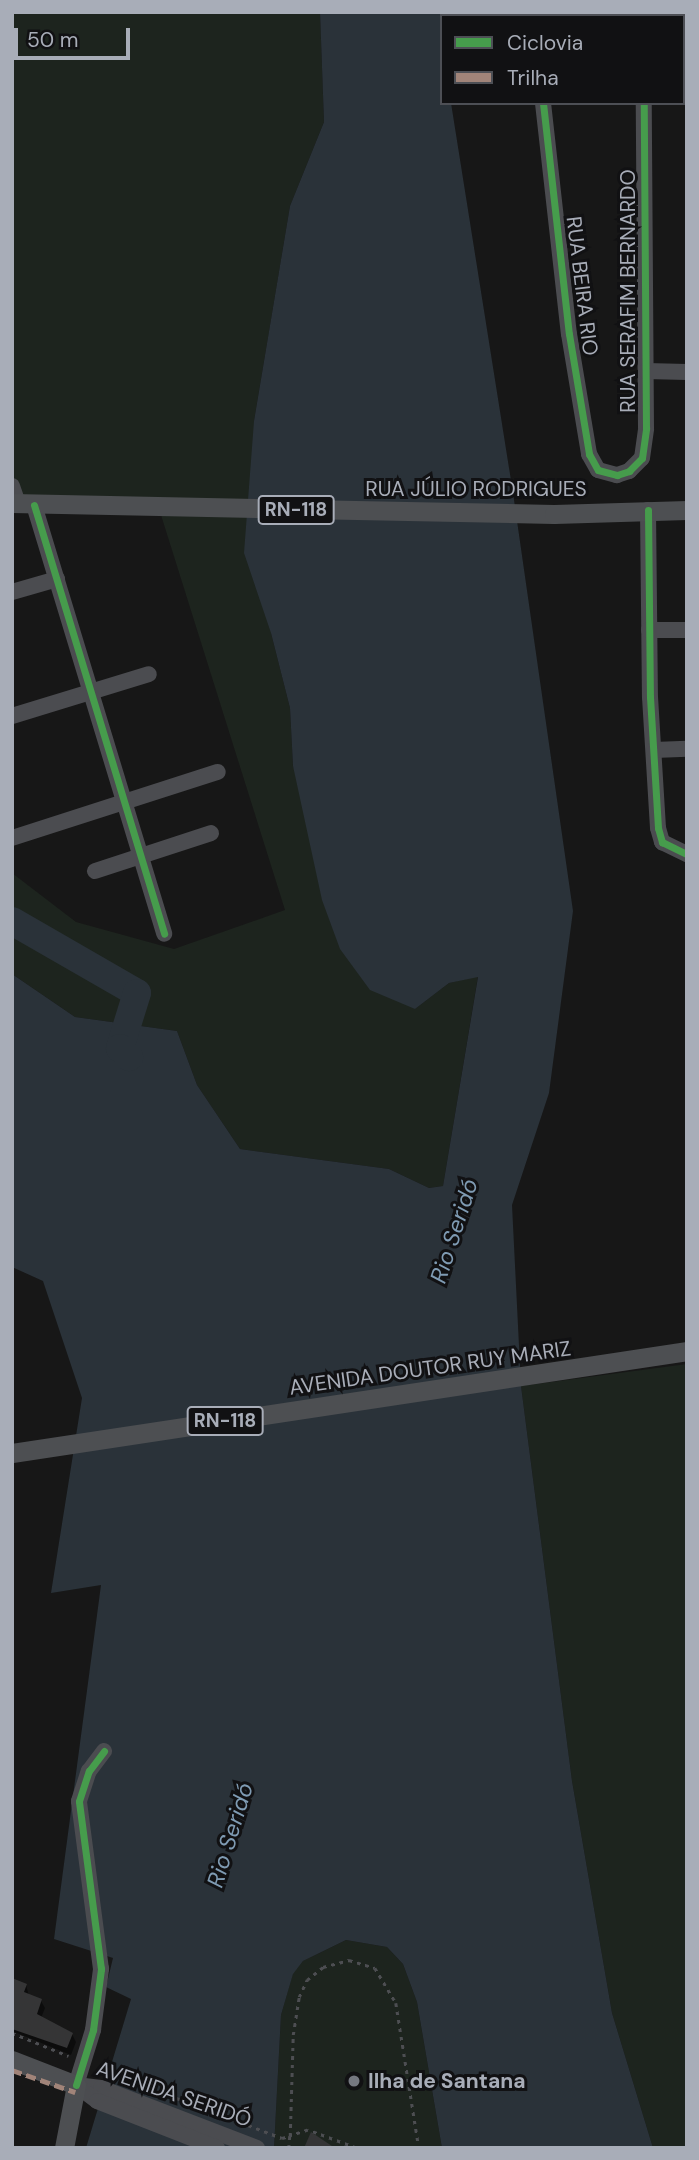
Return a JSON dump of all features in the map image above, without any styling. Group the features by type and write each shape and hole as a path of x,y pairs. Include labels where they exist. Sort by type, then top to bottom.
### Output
{"main road":[{"name":"RUA JÚLIO RODRIGUES","path":"19,499 199,509 554,514 687,510"},
{"name":"AVENIDA DOUTOR RUY MARIZ","path":"12,1454 537,1376 687,1350"},
{"name":"AVENIDA SERIDÓ","path":"12,2060 76,2085"},
{"path":"64,2148 76,2085"}],"street":[{"path":"597,14 621,12"},
{"name":"RUA BEIRA RIO","path":"543,105 569,334 589,454 598,470 617,475 629,471"},
{"name":"RUA SERAFIM BERNARDO","path":"629,471 638,465 645,449 644,105"},
{"path":"646,371 687,372"},
{"path":"19,499 57,579 164,934"},
{"path":"648,510 654,750 662,842 687,854"},
{"path":"12,592 57,579"},
{"path":"649,630 687,630"},
{"path":"12,716 149,674"},
{"path":"654,750 687,749"},
{"path":"12,838 218,772"},
{"path":"95,871 211,833"},
{"path":"76,2085 93,2030 101,1969 79,1801 89,1771 104,1751"},
{"name":"AVENIDA SERIDÓ","path":"76,2085 217,2148"},
{"name":"AVENIDA SERIDÓ","path":"99,2095 257,2148"}],"path":[{"path":"289,2148 293,2035 299,1997 307,1980 323,1967 358,1961 375,1968 396,2003 418,2148"},
{"path":"12,2033 83,2062"},
{"path":"129,2080 282,2138 308,2130 356,2148"}],"shaded area":[{"path":"12,12 320,12 324,122 290,206 254,421 271,633 290,708 293,766 415,1009 449,983 478,976 443,1186 429,1188 389,1169 240,1149 197,1085 177,1031 75,1017 12,974 12,873 76,922 174,949 285,910 161,515 12,507"},
{"path":"687,1364 687,2148 653,2148 612,2013 572,1781 521,1386"},
{"name":"Ilha de Santana","path":"346,1940 387,1947 403,1964 417,2002 442,2148 274,2148 281,2015 293,1973 303,1961"}],"water":[{"name":"Rio Seridó","path":"320,12 441,12 440,105 451,105 513,493 573,911 549,1093 512,1205 521,1386 572,1781 612,2013 653,2148 442,2148 417,2002 403,1964 387,1947 346,1940 303,1961 293,1974 281,2015 274,2148 86,2148 131,1999 106,1987 113,1958 54,1939 101,1585 51,1593 82,1398 43,1281 12,1267 12,974 75,1017 177,1031 197,1085 240,1149 389,1169 429,1188 443,1186 478,977 449,983 415,1009 370,990 340,949 322,900 293,766 290,708 271,633 244,553 254,421 290,206 324,122"}],"building":[{"path":"12,1978 27,1984 24,1992 42,1999 37,2014 73,2033 67,2048 12,2029"},
{"path":"311,2132 335,2148 304,2148"}],"waterway":[{"path":"12,921 137,993 120,1048 129,1057"}],"marked path":[{"path":"12,2070 75,2092"}],"cycle path":[{"path":"543,105 569,334 589,454 598,470 617,475 629,471 642,458 646,428 644,105"},
{"path":"34,505 164,934"},
{"path":"648,510 650,697 658,828 662,842 687,854"},
{"path":"76,2085 93,2030 101,1969 79,1801 89,1771 104,1751"}],"place":[{"name":"Ilha de Santana","path":"354,2081"}]}
